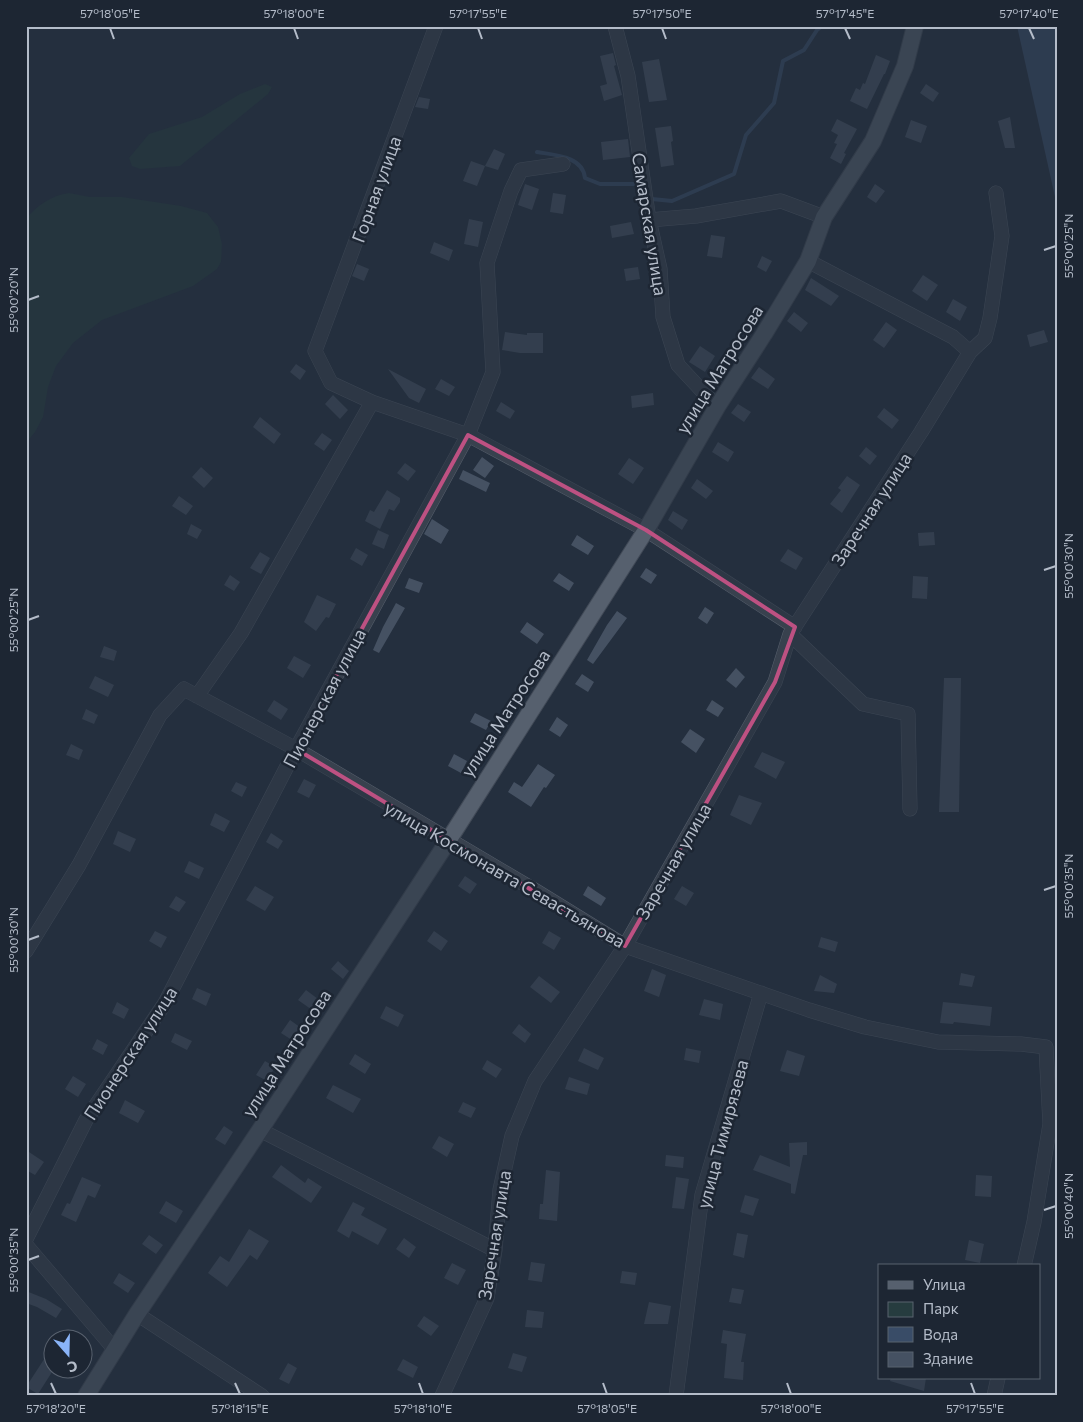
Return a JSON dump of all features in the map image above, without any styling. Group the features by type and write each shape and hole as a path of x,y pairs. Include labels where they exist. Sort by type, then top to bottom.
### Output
{"main road":[{"name":"улица Матросова","path":"86,1396 137,1314 260,1130 448,840 646,530 717,407 808,261 824,217 873,141 905,66 915,28"}],"street":[{"name":"Горная улица","path":"372,402 331,383 315,351 436,26"},
{"name":"Самарская улица","path":"615,26 628,76 649,220 660,269 663,317 678,365 717,407"},
{"name":"Пионерская улица","path":"26,1239 86,1120 165,1003 296,749 468,435 493,372 487,263 511,191 520,170 563,164"},
{"name":"Заречная улица","path":"442,1396 487,1298 495,1250 500,1190 512,1136 535,1081 625,946 775,682 793,630 921,432 970,352 985,338 990,318 1002,236 996,193"},
{"path":"649,220 696,216 781,201 824,217"},
{"path":"808,261 953,337 970,352"},
{"path":"197,696 241,633 372,402 468,435 646,530 793,630 862,704 908,714 910,809"},
{"name":"улица Космонавта Севастьянова","path":"26,951 79,865 160,715 184,689 296,749 625,946 808,1010 865,1027 938,1042 1022,1044 1046,1047 1050,1124 1034,1222 1024,1264"},
{"name":"улица Тимирязева","path":"676,1396 702,1195 761,993"},
{"path":"260,1130 495,1250"},
{"path":"26,1245 115,1350"},
{"path":"137,1314 262,1396"},
{"path":"994,1396 998,1380"}],"highlighted area":[{"path":"468,435 646,530 795,627 775,682 625,946 296,749"}],"green space":[{"path":"265,84 272,87 268,94 180,166 140,169 132,166 129,158 149,134 202,117 240,94"},
{"path":"69,193 90,197 122,197 181,206 207,213 218,227 222,244 221,262 217,269 193,286 102,320 73,343 56,366 48,387 43,417 35,432 26,443 26,219 45,202"}],"water":[{"path":"1017,26 1057,26 1057,206"}],"building":[{"path":"613,53 616,65 614,66 622,95 604,101 600,86 607,84 600,56"},
{"path":"876,55 890,61 867,109 850,101 856,88 860,90 863,83 865,84"},
{"path":"659,59 667,100 649,102 642,62"},
{"path":"926,84 939,93 933,102 920,93"},
{"path":"419,97 430,99 428,109 415,107"},
{"path":"1010,117 1015,148 1005,148 998,121"},
{"path":"837,119 857,129 844,153 846,154 841,164 830,158 837,144 834,143 838,135 831,131"},
{"path":"911,120 927,126 921,143 905,137"},
{"path":"671,126 674,165 661,167 655,128"},
{"path":"628,139 630,157 603,160 601,142"},
{"path":"494,149 505,154 498,170 485,166"},
{"path":"471,161 485,166 477,186 463,181"},
{"path":"525,184 539,189 532,210 518,205"},
{"path":"875,184 885,191 876,203 867,197"},
{"path":"553,193 566,195 563,214 550,212"},
{"path":"469,219 483,222 478,247 464,244"},
{"path":"631,222 634,234 612,238 610,226"},
{"path":"711,235 725,237 722,258 707,256"},
{"path":"434,242 453,250 449,261 430,253"},
{"path":"762,256 772,261 766,272 757,267"},
{"path":"357,264 369,269 364,281 352,276"},
{"path":"638,267 640,279 626,281 624,269"},
{"path":"923,275 938,285 927,301 912,291"},
{"path":"811,278 839,296 831,306 805,290"},
{"path":"953,299 967,307 960,321 946,312"},
{"path":"794,312 808,323 801,332 787,321"},
{"path":"886,322 897,330 884,348 873,340"},
{"path":"1044,330 1048,342 1030,347 1027,335"},
{"path":"505,332 527,335 527,333 543,333 543,353 520,353 502,350"},
{"path":"700,346 715,356 705,372 689,362"},
{"path":"296,364 306,371 300,380 290,372"},
{"path":"759,367 775,379 768,389 751,378"},
{"path":"388,369 426,389 419,403 409,398"},
{"path":"441,379 455,387 449,396 435,389"},
{"path":"653,393 654,405 632,408 631,396"},
{"path":"333,395 348,410 340,419 325,404"},
{"path":"501,402 515,411 510,419 496,411"},
{"path":"738,404 751,412 744,422 731,413"},
{"path":"884,408 899,420 892,429 877,417"},
{"path":"260,417 281,434 274,444 253,427"},
{"path":"322,433 332,440 324,451 314,444"},
{"path":"718,442 734,452 728,462 712,452"},
{"path":"866,447 877,456 870,465 859,456"},
{"path":"482,457 494,466 485,478 473,470"},
{"path":"629,458 644,468 633,484 618,474"},
{"path":"405,463 416,471 408,481 397,473"},
{"path":"201,467 213,478 204,488 192,477"},
{"path":"463,470 490,483 486,492 459,479"},
{"path":"847,476 860,485 842,513 830,504 841,490 838,488"},
{"path":"697,479 713,491 706,499 691,488"},
{"path":"387,490 400,498 400,502 394,511 389,509 380,529 365,521 370,510 374,512"},
{"path":"179,496 193,506 186,515 172,506"},
{"path":"673,511 688,520 682,530 668,520"},
{"path":"432,519 449,530 441,544 424,534"},
{"path":"191,524 202,530 197,539 187,534"},
{"path":"378,530 389,535 384,549 372,544"},
{"path":"934,532 935,545 919,546 918,533"},
{"path":"577,535 594,546 588,555 571,545"},
{"path":"356,548 368,555 362,566 350,559"},
{"path":"788,549 803,558 796,570 780,561"},
{"path":"260,552 270,558 261,574 250,568"},
{"path":"646,568 657,575 651,584 640,577"},
{"path":"559,573 574,583 569,591 553,581"},
{"path":"230,575 240,582 234,591 224,585"},
{"path":"913,576 928,577 927,599 912,598"},
{"path":"409,578 423,583 419,593 405,588"},
{"path":"317,595 336,604 329,618 326,617 316,631 304,622"},
{"path":"396,603 405,608 379,653 373,650"},
{"path":"705,607 714,613 707,624 698,618"},
{"path":"617,611 627,618 593,664 587,660"},
{"path":"527,622 544,634 537,644 520,632"},
{"path":"104,646 117,651 114,661 100,657"},
{"path":"294,656 311,665 303,678 287,668"},
{"path":"736,668 745,677 736,688 726,680"},
{"path":"582,674 594,682 588,692 575,684"},
{"path":"95,676 114,685 108,697 89,688"},
{"path":"944,678 961,678 959,812 939,812"},
{"path":"274,700 288,709 281,720 267,711"},
{"path":"712,700 724,708 718,717 706,710"},
{"path":"86,709 98,715 94,724 82,719"},
{"path":"475,713 491,721 486,730 470,722"},
{"path":"557,717 568,725 560,737 549,730"},
{"path":"690,729 705,739 696,753 681,742"},
{"path":"71,744 83,750 79,760 66,755"},
{"path":"762,752 785,762 776,779 754,767"},
{"path":"454,754 467,761 461,773 448,766"},
{"path":"538,764 555,775 546,788 544,787 531,807 508,792 514,782 522,787"},
{"path":"304,779 316,785 309,798 297,792"},
{"path":"236,782 247,787 242,797 231,791"},
{"path":"739,795 762,803 751,825 730,815"},
{"path":"215,813 230,821 224,832 210,825"},
{"path":"118,831 136,839 130,852 113,844"},
{"path":"271,833 283,841 278,849 266,842"},
{"path":"189,861 204,868 199,879 184,872"},
{"path":"465,876 477,884 470,894 458,886"},
{"path":"255,886 274,897 265,911 246,900"},
{"path":"588,886 606,898 601,906 583,895"},
{"path":"682,886 694,893 686,906 674,899"},
{"path":"176,896 186,902 179,912 169,907"},
{"path":"155,931 167,937 161,948 149,941"},
{"path":"434,931 448,941 441,951 427,941"},
{"path":"549,931 561,938 554,950 542,943"},
{"path":"821,937 838,942 835,952 818,947"},
{"path":"338,961 349,971 343,979 331,969"},
{"path":"652,969 666,975 659,997 644,991"},
{"path":"961,973 975,976 972,987 959,985"},
{"path":"820,975 837,984 834,993 814,991"},
{"path":"539,976 560,992 551,1003 530,987"},
{"path":"197,988 211,994 206,1006 192,999"},
{"path":"306,990 322,1002 315,1012 298,1000"},
{"path":"704,999 723,1004 720,1020 699,1015"},
{"path":"117,1002 129,1009 124,1019 112,1013"},
{"path":"943,1002 992,1007 990,1026 954,1022 953,1024 940,1023"},
{"path":"386,1006 404,1015 398,1027 380,1018"},
{"path":"290,1020 304,1030 295,1042 281,1033"},
{"path":"519,1024 531,1034 525,1043 512,1033"},
{"path":"175,1033 192,1041 187,1050 171,1042"},
{"path":"97,1039 108,1045 103,1055 92,1049"},
{"path":"584,1048 604,1058 598,1070 578,1061"},
{"path":"686,1048 701,1051 699,1063 684,1060"},
{"path":"787,1050 805,1056 799,1076 780,1071"},
{"path":"355,1054 371,1064 365,1074 349,1064"},
{"path":"487,1060 502,1069 496,1078 482,1069"},
{"path":"265,1061 275,1067 267,1081 256,1075"},
{"path":"73,1076 86,1084 78,1097 65,1089"},
{"path":"569,1077 590,1084 587,1095 565,1089"},
{"path":"333,1085 361,1099 353,1113 326,1098"},
{"path":"125,1100 145,1111 138,1123 119,1113"},
{"path":"463,1102 476,1108 471,1118 458,1112"},
{"path":"224,1126 233,1132 225,1145 215,1139"},
{"path":"439,1136 454,1144 447,1157 432,1148"},
{"path":"807,1142 807,1155 803,1155 795,1194 791,1193 791,1184 753,1170 760,1155 790,1167 789,1143"},
{"path":"26,1150 44,1162 35,1175 26,1170"},
{"path":"666,1155 684,1157 683,1168 665,1166"},
{"path":"281,1165 305,1183 308,1178 322,1187 311,1203 272,1177"},
{"path":"546,1170 560,1172 557,1221 539,1219 540,1204 543,1204"},
{"path":"976,1175 992,1176 991,1197 975,1196"},
{"path":"82,1177 101,1185 95,1198 88,1195 76,1222 61,1215 67,1203 70,1204"},
{"path":"676,1177 689,1179 684,1209 672,1208"},
{"path":"745,1195 759,1199 753,1216 740,1212"},
{"path":"166,1201 183,1211 176,1223 159,1213"},
{"path":"353,1202 365,1208 361,1215 387,1229 378,1245 352,1231 349,1238 337,1231"},
{"path":"249,1229 269,1241 257,1260 250,1255 227,1287 208,1273 220,1256 229,1262"},
{"path":"737,1233 748,1235 744,1258 733,1255"},
{"path":"149,1235 163,1245 156,1254 142,1244"},
{"path":"404,1238 416,1247 409,1258 396,1249"},
{"path":"969,1240 984,1244 980,1263 965,1260"},
{"path":"531,1262 545,1264 542,1282 528,1280"},
{"path":"452,1263 466,1270 458,1285 444,1278"},
{"path":"622,1271 637,1273 635,1285 620,1283"},
{"path":"119,1273 135,1283 128,1293 113,1283"},
{"path":"732,1288 744,1290 741,1304 729,1302"},
{"path":"26,1291 46,1299 62,1309 56,1318 26,1303"},
{"path":"649,1302 671,1306 668,1324 644,1324"},
{"path":"527,1310 544,1312 542,1328 525,1327"},
{"path":"424,1316 439,1326 431,1336 417,1326"},
{"path":"723,1330 746,1334 741,1362 744,1362 743,1380 724,1378 727,1344 721,1343"},
{"path":"513,1353 527,1357 522,1372 508,1368"},
{"path":"403,1359 418,1367 413,1378 397,1370"},
{"path":"42,1362 42,1380 47,1380 38,1394 26,1387"},
{"path":"288,1363 297,1368 289,1384 279,1379"},
{"path":"890,1380 926,1380 924,1391"}],"waterway":[{"path":"651,197 652,199 672,201 734,174 746,135 774,103 783,61 804,50 817,30 822,26"},
{"path":"537,152 573,161 579,165 585,178 600,184 642,184"}]}
